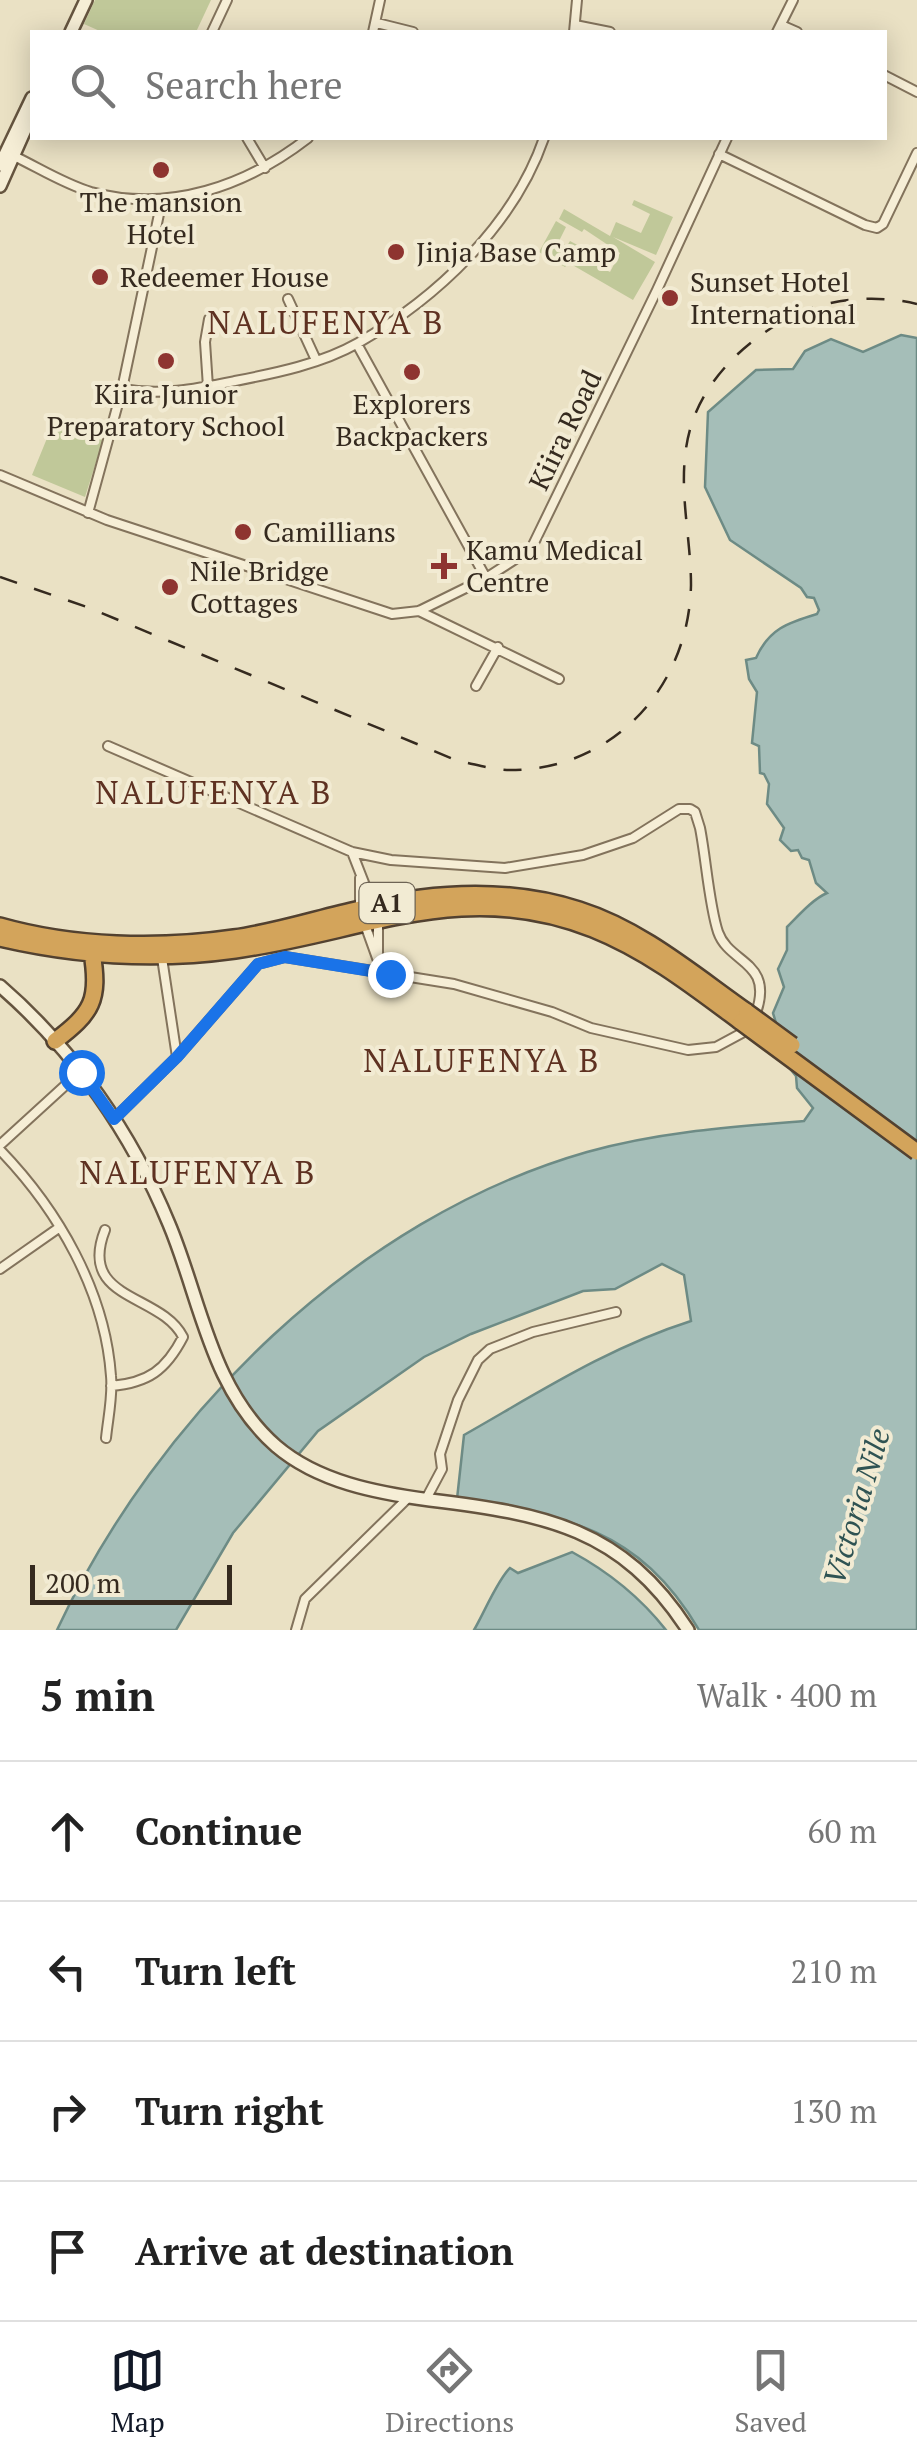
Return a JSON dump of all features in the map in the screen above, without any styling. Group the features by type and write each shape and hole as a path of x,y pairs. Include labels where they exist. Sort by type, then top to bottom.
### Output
{"highway":[{"name":"A1","path":"0,938 92,953 162,956 237,950 443,895 519,896 575,908 647,941 917,1152"},
{"name":"A1","path":"0,926 90,941 179,942 236,938 371,913"},
{"path":"55,1041 90,1008 96,992 92,953"},
{"name":"A1","path":"747,1020 917,1140"}],"main road":[{"path":"63,30 78,0"},
{"path":"72,30 86,0"},
{"path":"0,165 30,102"},
{"path":"0,186 30,119"},
{"path":"0,986 81,1072 142,1162 171,1227 209,1344 246,1413 274,1444 313,1470 373,1491 552,1523 603,1543 623,1555 654,1584 688,1630"}],"street":[{"path":"213,30 228,0"},
{"path":"375,28 380,0"},
{"path":"575,29 577,0"},
{"path":"779,29 793,0"},
{"path":"887,77 917,92"},
{"path":"248,140 265,168"},
{"path":"14,156 89,192 162,200 217,189 265,168 305,140"},
{"path":"122,389 152,394 208,387 281,372 356,344 424,297 489,235 543,140"},
{"name":"Kiira Road","path":"418,611 486,578 523,555 537,540 726,140"},
{"path":"719,154 865,226 878,228 917,154"},
{"path":"88,512 122,389 162,200"},
{"path":"288,299 316,360"},
{"path":"208,319 208,387"},
{"path":"356,344 486,578"},
{"path":"0,475 88,512 392,614 418,611 559,679"},
{"path":"476,686 498,647"},
{"path":"108,746 352,852 390,860 472,867 535,865 634,838 679,809 695,812 724,942 744,958 758,980 747,1020 728,1043 688,1050 591,1028 496,994 285,957 258,964 177,1057 114,1119"},
{"path":"352,852 368,892 382,972"},
{"path":"360,873 378,956"},
{"path":"162,956 177,1057"},
{"path":"81,1072 0,1148 60,1227 86,1276 111,1386 106,1438"},
{"path":"0,1269 60,1227"},
{"path":"105,1230 98,1246 99,1263 107,1278 134,1302 165,1316 183,1337 156,1374 143,1381 111,1386"},
{"path":"426,1499 442,1469 440,1454 458,1400 478,1360 490,1350 533,1332 616,1312"},
{"path":"296,1630 305,1599 409,1497"}],"green space":[{"path":"95,0 211,0 197,30 98,30 84,24"},
{"path":"634,200 673,217 656,255 613,237 655,262 633,300 569,263 565,267 539,252 556,221 566,227 559,241 567,246 570,241 583,248 580,254 591,260 595,255 605,261 602,268 610,272 620,253 584,229 582,232 559,219 564,209 610,236 616,222 641,233 650,214 632,205"},
{"path":"52,426 103,440 85,497 32,475"}],"water":[{"name":"Victoria Nile","path":"901,335 917,338 917,1630 699,1630 651,1569 596,1532 532,1512 457,1499 464,1435 603,1357 691,1321 684,1275 662,1264 615,1289 583,1291 471,1334 424,1357 318,1431 233,1533 176,1630 57,1630 99,1551 150,1474 208,1402 273,1335 344,1276 421,1224 502,1183 587,1152 667,1135 804,1121 813,1108 797,1088 796,1076 772,1047 776,1023 773,1013 784,987 778,969 787,950 787,927 827,893 816,883 809,860 780,840 784,828 767,804 769,784 760,773 759,746 752,743 757,692 749,679 746,660 756,658 780,628 819,610 814,598 807,597 801,588 730,540 705,487 708,412 756,370 793,369 805,351 831,339 863,352"},
{"path":"572,1552 623,1586 666,1630 474,1630 510,1568 518,1573"}],"railway":[{"path":"0,577 87,607 458,761 504,770 548,766 582,755 612,738 639,715 660,688 676,657 687,622 691,585 684,486 686,446 697,410 725,367 750,343 810,309 863,299 917,304"}],"place":[{"name":"The mansion Hotel","path":"161,170"},
{"name":"Jinja Base Camp","path":"396,252"},
{"name":"Redeemer House","path":"100,277"},
{"name":"Sunset Hotel International","path":"670,298"},
{"name":"Kiira Junior Preparatory School","path":"166,361"},
{"name":"Explorers Backpackers","path":"412,372"},
{"name":"Camillians","path":"243,532"},
{"name":"Kamu Medical Centre","path":"444,566"},
{"name":"Nile Bridge Cottages","path":"170,587"}],"district":[{"name":"NALUFENYA B","path":"326,323"},
{"name":"NALUFENYA B","path":"214,793"},
{"name":"NALUFENYA B","path":"482,1061"},
{"name":"NALUFENYA B","path":"198,1173"}],"route":[{"path":"81,1072 114,1119 177,1057 258,964 285,957 301,958 390,974"}]}
